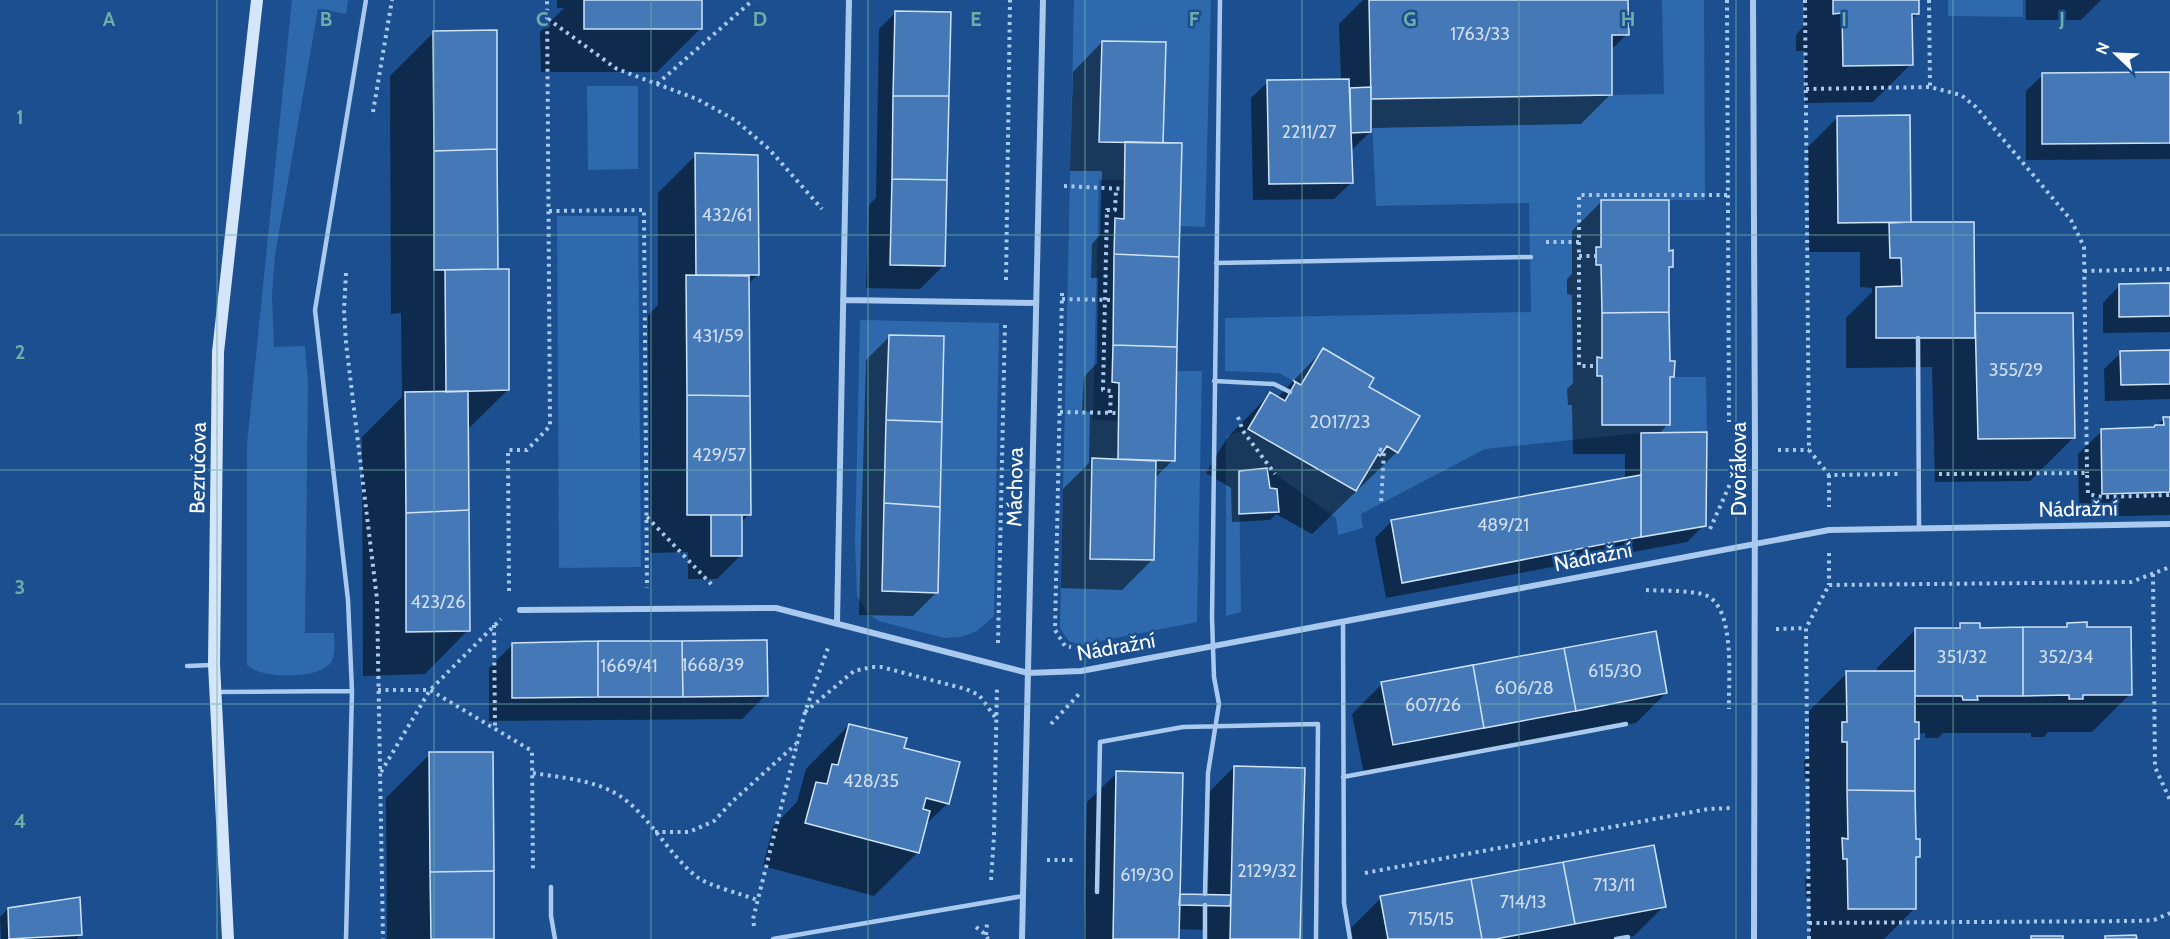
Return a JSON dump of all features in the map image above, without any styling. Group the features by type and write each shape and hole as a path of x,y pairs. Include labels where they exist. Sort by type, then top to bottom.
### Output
{"street":[{"name":"Bezručova","path":"228,939 214,664 218,352 257,0"},
{"path":"837,623 849,0"},
{"name":"Máchova","path":"1022,939 1043,0"},
{"name":"Dvořákova","path":"1753,0 1754,939"},
{"path":"843,300 1036,303"},
{"name":"Nádražní","path":"1028,673 1081,671 1829,530 2170,524"},
{"path":"520,610 776,608 1028,673"}],"lane":[{"path":"346,939 351,691 348,600 315,310 366,0"},
{"path":"1205,894 1208,773 1219,704 1214,677 1213,646 1220,0"},
{"path":"1216,263 1531,257"},
{"path":"1918,338 1919,529"},
{"path":"1215,381 1274,384 1290,392"},
{"path":"1343,622 1344,903 1350,939"},
{"path":"187,666 214,664"},
{"path":"216,692 351,691"},
{"path":"1097,892 1100,742 1183,727 1318,724 1316,939"},
{"path":"1343,777 1626,724"},
{"path":"550,887 550,916 555,939"},
{"path":"773,939 1023,896"},
{"path":"1205,905 1205,939"},
{"path":"1616,939 1628,937"}],"path":[{"path":"372,115 392,0"},
{"path":"509,599 508,450 527,450 550,426 547,0"},
{"path":"657,84 753,0"},
{"path":"986,935 994,836 1010,0"},
{"path":"1727,0 1729,427"},
{"path":"1805,0 1809,450 1828,475 2087,472"},
{"path":"1929,0 1930,87"},
{"path":"548,19 617,69 697,99 735,120 769,149 828,215 844,216"},
{"path":"1806,89 1930,87 1961,95 1976,107 2071,220 2084,247 2088,494 2102,497 2170,495"},
{"path":"1064,197 1065,174"},
{"path":"1064,186 1124,189"},
{"path":"1110,412 1111,391 1103,390 1107,210 1115,210 1116,189"},
{"path":"1597,366 1579,366 1579,195 1728,195"},
{"path":"549,211 644,210 647,609"},
{"path":"1531,257 1530,242 1579,242"},
{"path":"1579,256 1596,256"},
{"path":"2084,271 2170,269"},
{"path":"346,272 344,310 346,343 377,599 384,939"},
{"path":"1062,288 1055,630 1065,646 1073,648"},
{"path":"1062,299 1113,300"},
{"path":"1225,382 1243,431 1275,474"},
{"path":"1060,412 1119,413"},
{"path":"1379,449 1384,451 1381,504"},
{"path":"1709,531 1730,486 1730,474"},
{"path":"646,516 733,608"},
{"path":"1809,939 1806,628 1829,585 2131,582 2170,567"},
{"path":"2153,573 2155,766 2170,800"},
{"path":"380,773 430,690 502,617"},
{"path":"754,929 753,919 757,900 805,712 837,623"},
{"path":"494,625 495,729"},
{"path":"805,712 854,671 872,666 966,689 979,695 995,717"},
{"path":"351,691 430,690 532,751 533,880"},
{"path":"655,832 689,832 714,820 797,744"},
{"path":"532,773 584,782 610,790 632,806 699,878 757,900"},
{"path":"1344,878 1708,808 1754,808"},
{"path":"1809,923 2136,921 2154,920 2170,913"}],"shaded area":[{"path":"292,0 348,0 346,14 318,9 275,255 272,296 274,347 305,346 308,383 305,633 334,633 334,655 325,668 303,675 290,676 264,673 247,665 247,444"},
{"path":"1074,0 1211,0 1205,227 1180,226 1182,143 1163,143 1165,42 1102,41 1099,141 1125,142 1124,180 1099,180 1093,420 1119,421 1118,459 1092,458 1090,558 1153,560 1156,461 1174,461 1176,371 1202,371 1197,622 1081,645 1069,641 1060,628"},
{"path":"1662,0 1704,0 1705,200 1601,200 1601,247 1596,248 1596,265 1601,265 1602,358 1597,358 1597,376 1602,376 1602,425 1670,377 1706,377 1707,432 1640,433 1485,449 1361,514 1363,528 1338,535 1336,518 1267,468 1239,471 1241,612 1226,616 1226,436 1248,429 1356,491 1378,454 1378,441 1398,453 1420,416 1369,387 1374,378 1323,348 1301,385 1279,373 1225,371 1225,318 1531,312 1529,203 1376,206 1371,99 1664,94"},
{"path":"1948,0 2023,0 2023,17 1948,16"},
{"path":"587,86 638,86 638,169 588,170"},
{"path":"557,216 638,216 641,567 559,568"},
{"path":"860,320 999,323 994,616 977,631 961,637 944,638 879,621 869,615 857,596 855,542"}],"building":[{"path":"584,0 702,0 702,29 584,29"},
{"path":"1369,0 1628,0 1629,35 1612,35 1612,95 1371,99"},
{"path":"1833,0 1919,0 1919,14 1912,14 1913,65 1843,66 1842,13 1833,14"},
{"path":"895,11 951,12 949,96 893,96"},
{"path":"497,30 497,149 434,151 433,31"},
{"path":"1102,41 1166,42 1163,143 1099,142"},
{"path":"2170,72 2170,143 2042,144 2042,73"},
{"path":"1349,79 1353,183 1269,184 1267,80"},
{"path":"1371,87 1371,132 1351,133 1350,88"},
{"path":"893,96 949,96 947,180 892,179"},
{"path":"1910,115 1911,222 1838,223 1837,116"},
{"path":"1125,142 1182,143 1179,257 1114,254 1115,218 1124,219"},
{"path":"497,149 498,269 434,270 434,151"},
{"path":"695,153 758,155 759,275 696,275"},
{"path":"892,179 947,180 945,266 890,265"},
{"path":"1601,200 1669,200 1669,251 1673,250 1673,267 1669,267 1669,312 1602,313 1601,265 1596,265 1596,247 1601,247"},
{"path":"1974,222 1975,338 1876,338 1876,287 1902,286 1901,258 1890,258 1889,223"},
{"path":"1114,254 1179,257 1177,347 1113,345"},
{"path":"509,269 509,390 446,392 445,270"},
{"path":"686,275 749,276 750,396 687,395"},
{"path":"2170,283 2170,316 2119,317 2119,284"},
{"path":"1669,312 1670,361 1675,361 1674,377 1670,377 1670,425 1602,425 1602,376 1597,376 1597,357 1602,358 1602,313"},
{"path":"1975,313 2073,313 2075,438 1978,439"},
{"path":"889,335 944,336 942,422 886,420"},
{"path":"1113,345 1177,347 1175,461 1118,459 1119,383 1112,382"},
{"path":"1323,348 1374,378 1369,387 1420,416 1398,453 1387,446 1380,456 1378,454 1356,491 1248,429 1270,392 1285,401 1294,381 1301,385"},
{"path":"2170,350 2170,384 2121,385 2120,351"},
{"path":"468,391 469,510 406,513 405,392"},
{"path":"687,395 750,396 751,515 687,515"},
{"path":"2163,417 2170,417 2170,492 2102,494 2101,429 2154,427 2164,425"},
{"path":"886,420 942,422 940,507 884,503"},
{"path":"1707,432 1706,526 1641,537 1641,433"},
{"path":"1092,458 1156,461 1154,560 1090,559"},
{"path":"1267,468 1270,488 1277,489 1279,512 1239,514 1239,471"},
{"path":"1641,475 1641,537 1402,583 1391,520"},
{"path":"884,503 940,507 938,593 882,591"},
{"path":"469,510 470,631 406,632 406,513"},
{"path":"711,515 742,515 742,556 711,556"},
{"path":"2087,622 2087,627 2131,627 2132,695 2083,695 2083,699 2069,699 2069,695 2023,696 2023,627 2067,627 2067,623"},
{"path":"1960,623 1980,623 1980,628 2023,627 2023,696 1977,696 1978,700 1963,700 1962,696 1915,696 1915,628 1960,628"},
{"path":"1656,631 1667,693 1576,711 1564,648"},
{"path":"767,640 768,696 683,697 682,641"},
{"path":"598,641 598,697 512,698 512,643"},
{"path":"598,641 682,641 683,697 598,697"},
{"path":"1564,648 1576,711 1484,728 1473,665"},
{"path":"1473,665 1484,728 1393,745 1381,682"},
{"path":"1846,671 1915,671 1915,722 1919,722 1919,739 1915,739 1915,791 1847,790 1847,742 1842,742 1842,722 1847,722"},
{"path":"849,724 907,738 904,748 960,762 949,804 926,798 923,809 930,811 919,853 805,823 816,782 827,784 832,764 838,765"},
{"path":"429,752 493,752 494,871 430,872"},
{"path":"1234,766 1305,768 1300,939 1230,939"},
{"path":"1116,771 1183,773 1179,939 1113,939"},
{"path":"1847,790 1915,791 1916,839 1920,839 1920,857 1916,857 1916,909 1848,909 1847,859 1843,859 1842,838 1848,839"},
{"path":"1654,845 1666,907 1575,924 1563,862"},
{"path":"1563,862 1575,924 1496,939 1482,939 1471,879"},
{"path":"494,871 494,939 431,939 430,872"},
{"path":"1471,879 1482,939 1388,939 1380,896"},
{"path":"1180,894 1231,895 1230,906 1179,905"},
{"path":"80,897 82,935 9,939 8,908"},
{"path":"2136,935 2137,939 2105,939 2105,936"},
{"path":"2031,936 2063,936 2063,939 2031,939"}]}
